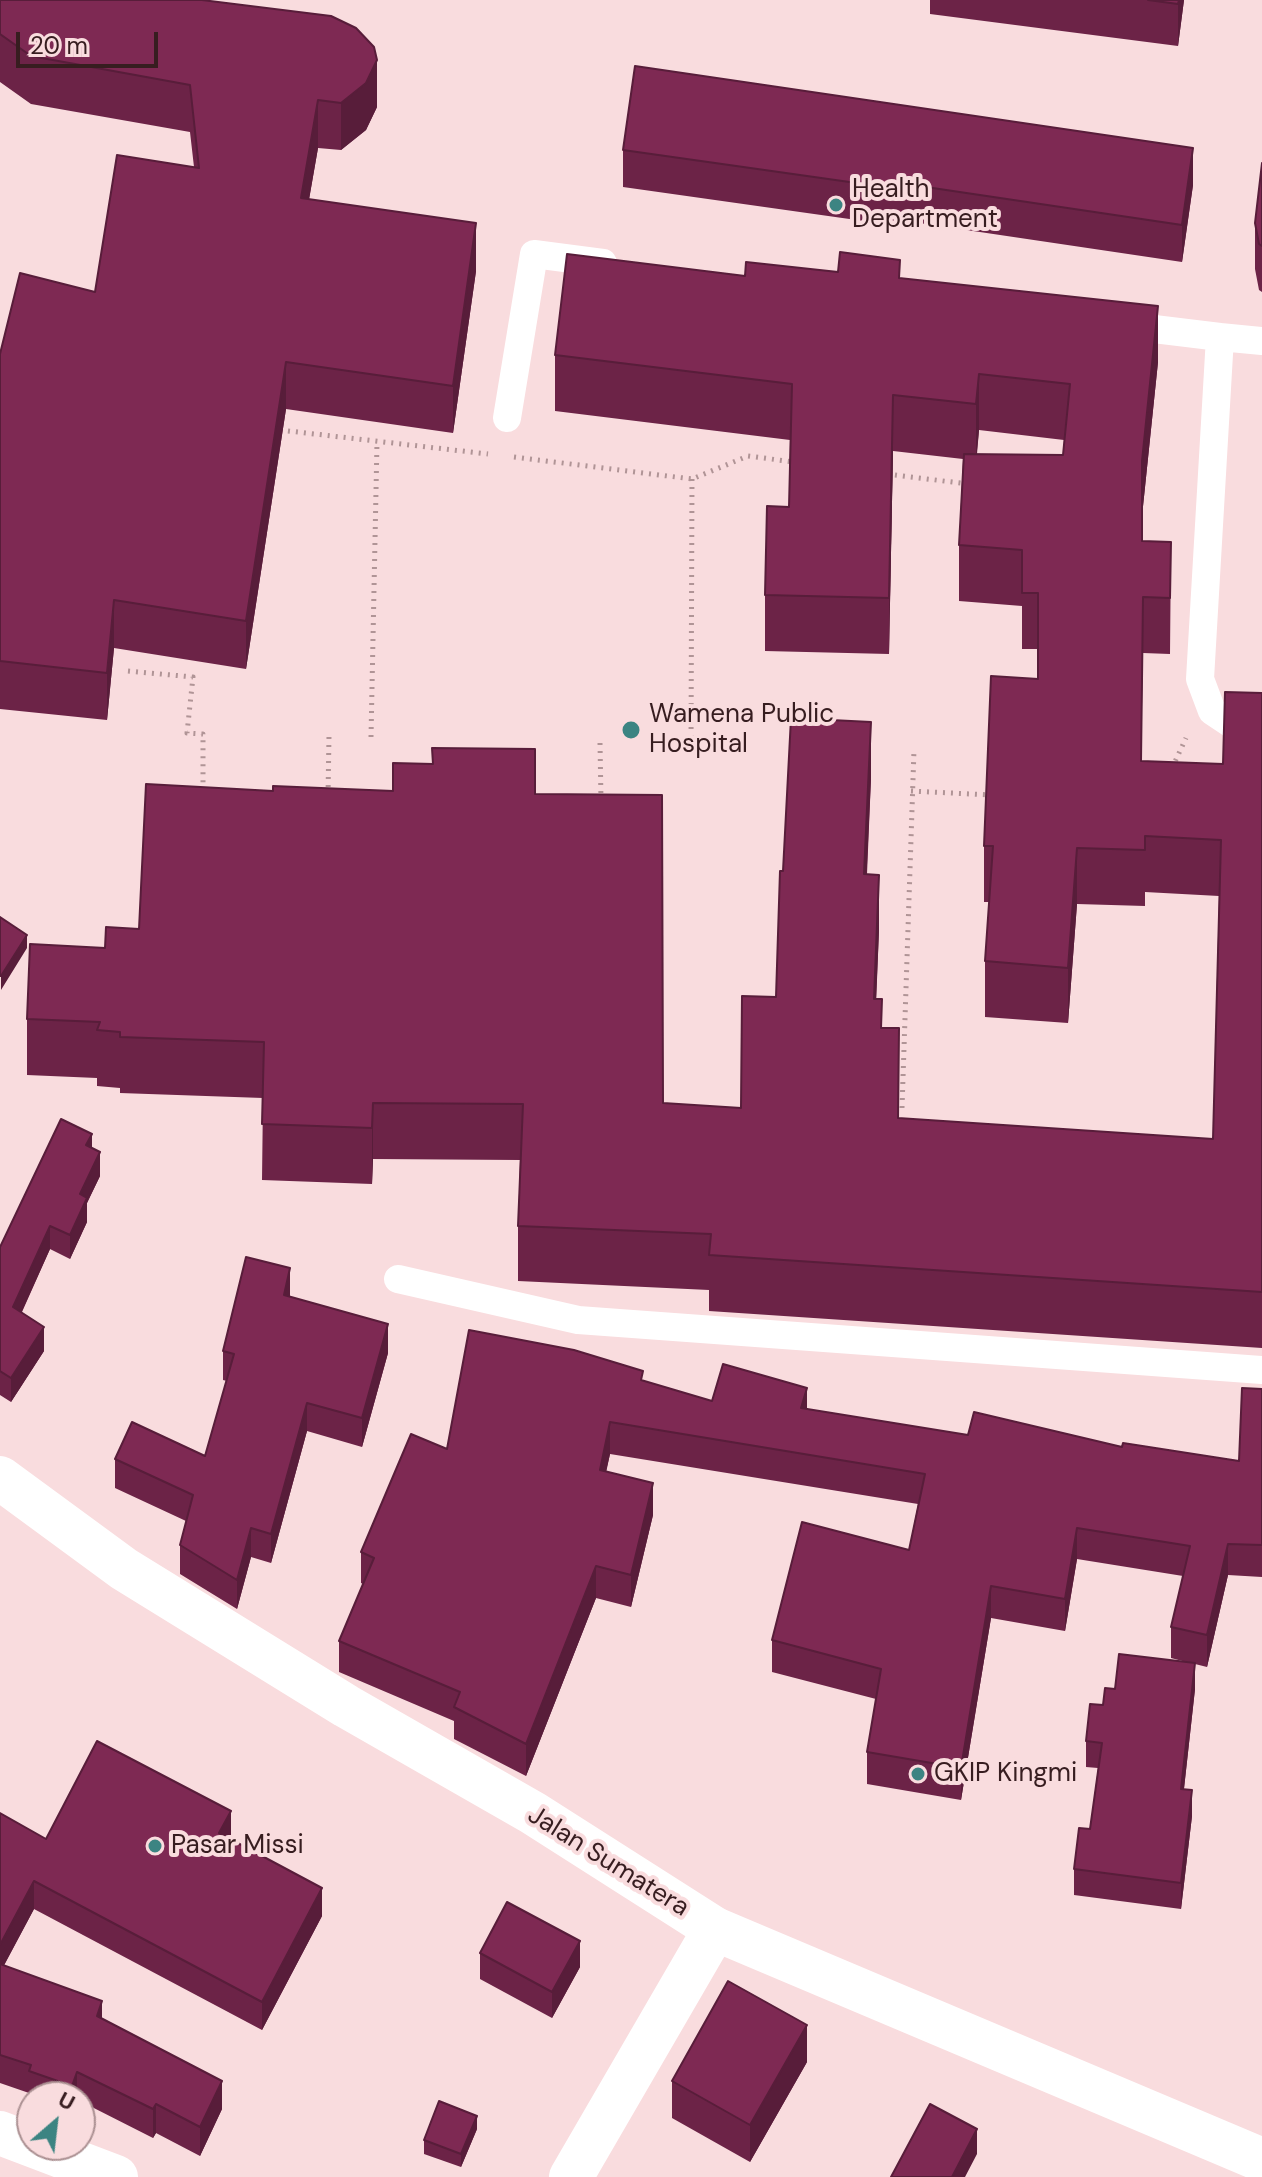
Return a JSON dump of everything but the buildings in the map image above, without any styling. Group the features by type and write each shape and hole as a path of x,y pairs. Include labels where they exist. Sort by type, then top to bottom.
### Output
{"main road":[{"name":"Jalan Sumatera","path":"0,1478 124,1569 346,1706 533,1813 715,1929 1262,2160"},
{"path":"571,2177 715,1929"},
{"path":"0,2133 116,2177"}],"lane":[{"path":"507,418 534,254 627,266"},
{"path":"1095,322 1262,341"},
{"path":"1220,337 1200,679 1212,711 1233,725 1262,725"},
{"path":"398,1279 578,1320 1262,1370"}],"path":[{"path":"269,429 491,454"},
{"path":"371,737 377,442"},
{"path":"507,456 692,479 748,456 807,463"},
{"path":"882,473 971,485"},
{"path":"691,745 692,479"},
{"path":"128,671 193,677 187,733 203,734 203,808"},
{"path":"1168,776 1186,738 1233,725"},
{"path":"328,807 329,736"},
{"path":"600,743 601,816"},
{"path":"902,1108 914,750"},
{"path":"911,791 1003,795"}],"place":[{"name":"Health Department","path":"836,205"},
{"name":"Wamena Public Hospital","path":"631,730"},
{"name":"GKIP Kingmi","path":"918,1774"},
{"name":"Pasar Missi","path":"155,1846"}]}
